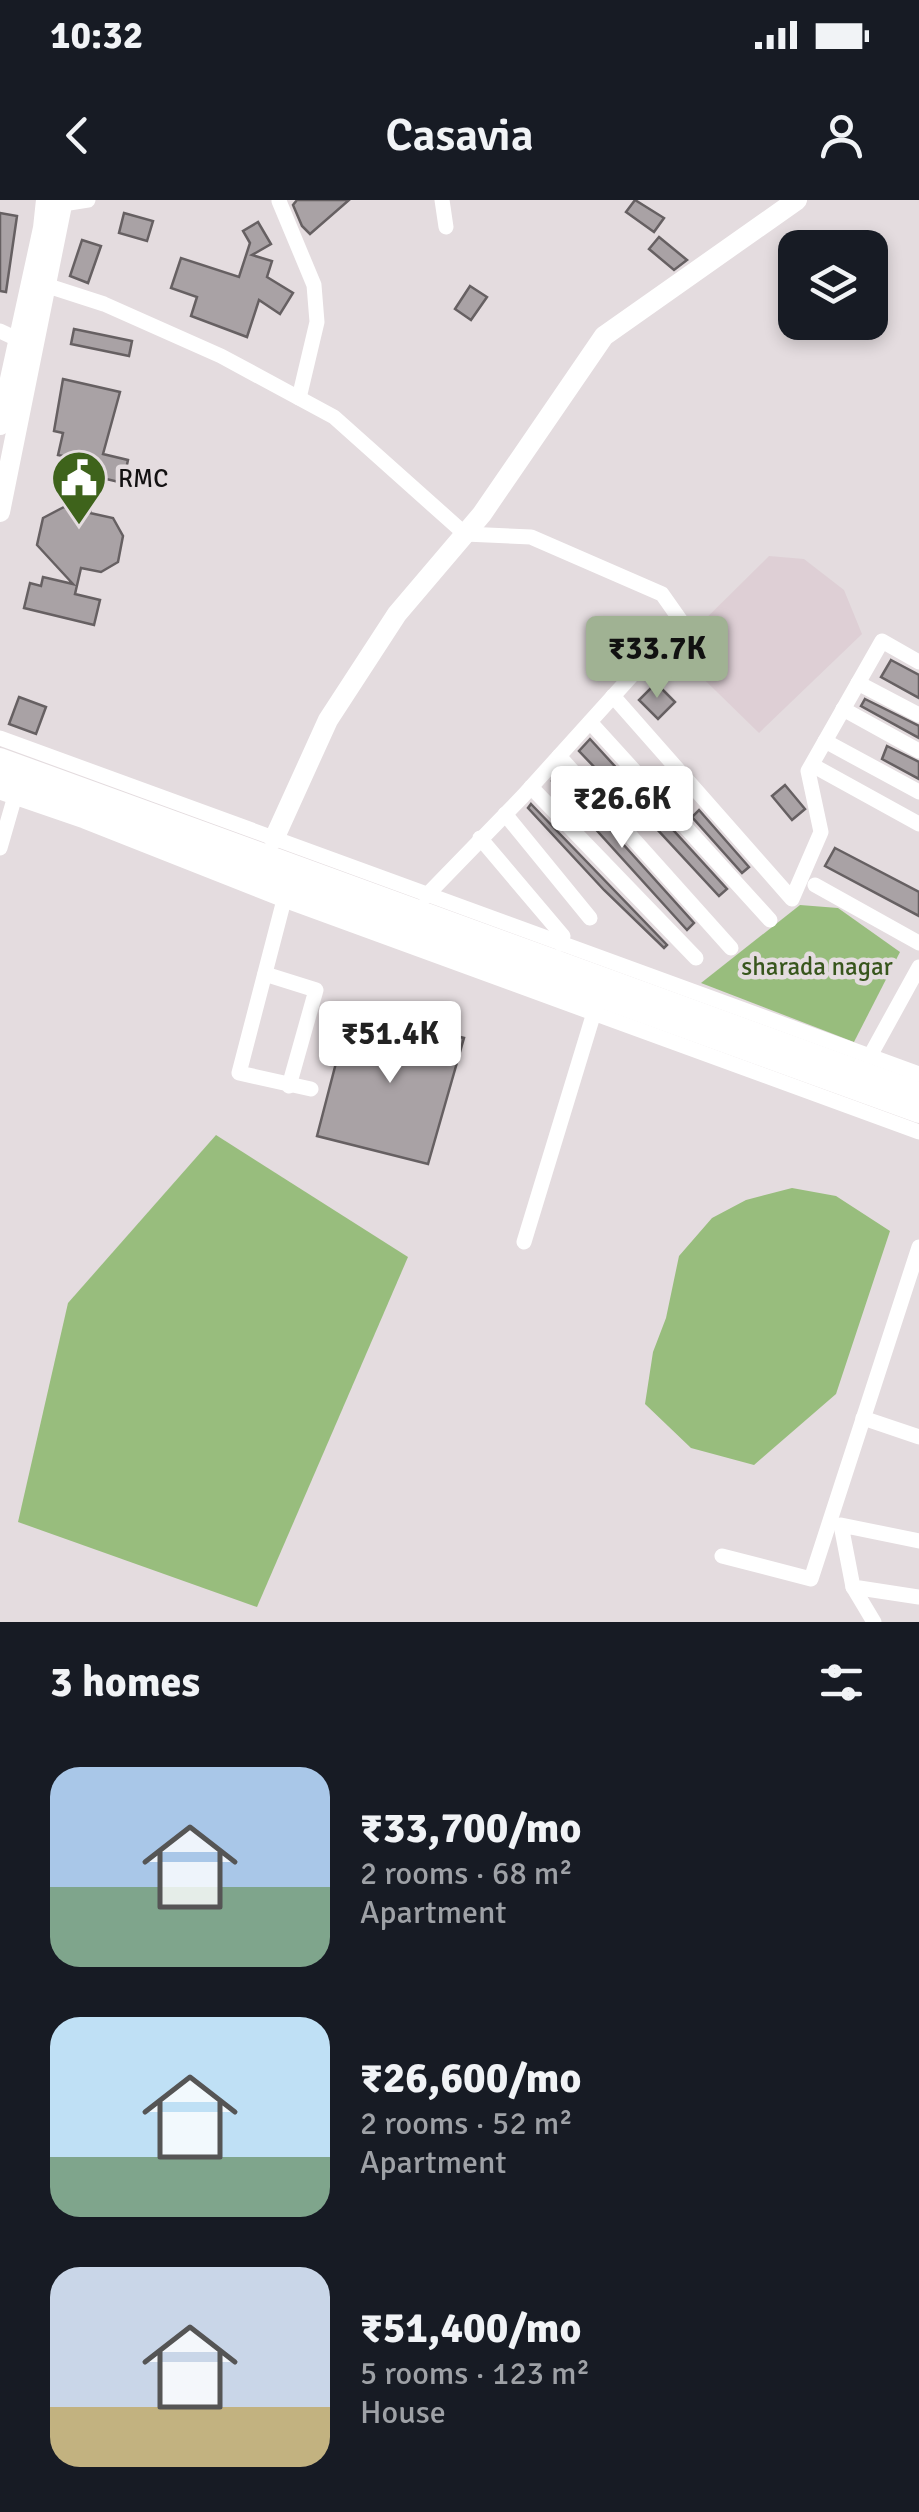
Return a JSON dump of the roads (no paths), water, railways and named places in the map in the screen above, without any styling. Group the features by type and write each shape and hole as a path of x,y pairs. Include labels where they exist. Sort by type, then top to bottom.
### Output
{"highway":[{"path":"0,758 241,856 919,1092"},
{"path":"8,788 86,816 214,846"},
{"path":"241,856 596,1006 919,1112"}],"main road":[{"path":"274,839 328,720 396,614 465,534 604,336 798,200"},
{"path":"0,512 38,283 57,201"},
{"path":"0,426 8,335 38,283"}],"street":[{"path":"57,201 88,200"},
{"path":"280,200 314,285 317,322 299,398"},
{"path":"442,200 446,226"},
{"path":"38,283 104,304 221,356 334,417 465,534 531,537 662,594 681,621 426,896"},
{"path":"613,696 792,898 821,832 808,771 882,641 919,662"},
{"path":"858,683 919,715"},
{"path":"843,710 919,751"},
{"path":"590,722 770,920"},
{"path":"0,738 241,856 284,900 596,1006 919,1132"},
{"path":"825,741 919,792"},
{"path":"559,756 731,948"},
{"path":"812,765 919,824"},
{"path":"531,786 696,958"},
{"path":"0,848 8,788"},
{"path":"505,814 590,918"},
{"path":"480,838 564,936 561,944"},
{"path":"241,856 274,839 919,1074"},
{"path":"815,885 919,943"},
{"path":"284,900 240,1073 311,1089"},
{"path":"870,1056 919,967"},
{"path":"265,974 316,990 289,1086"},
{"path":"524,1242 596,1006"},
{"path":"722,1556 811,1579 919,1247"},
{"path":"863,1418 919,1437"},
{"path":"874,1622 853,1587 841,1525 919,1541"},
{"path":"853,1587 919,1597"}],"place":[{"name":"RMC","path":"79,527"}],"park label":[{"name":"sharada nagar","path":"817,966"}]}
